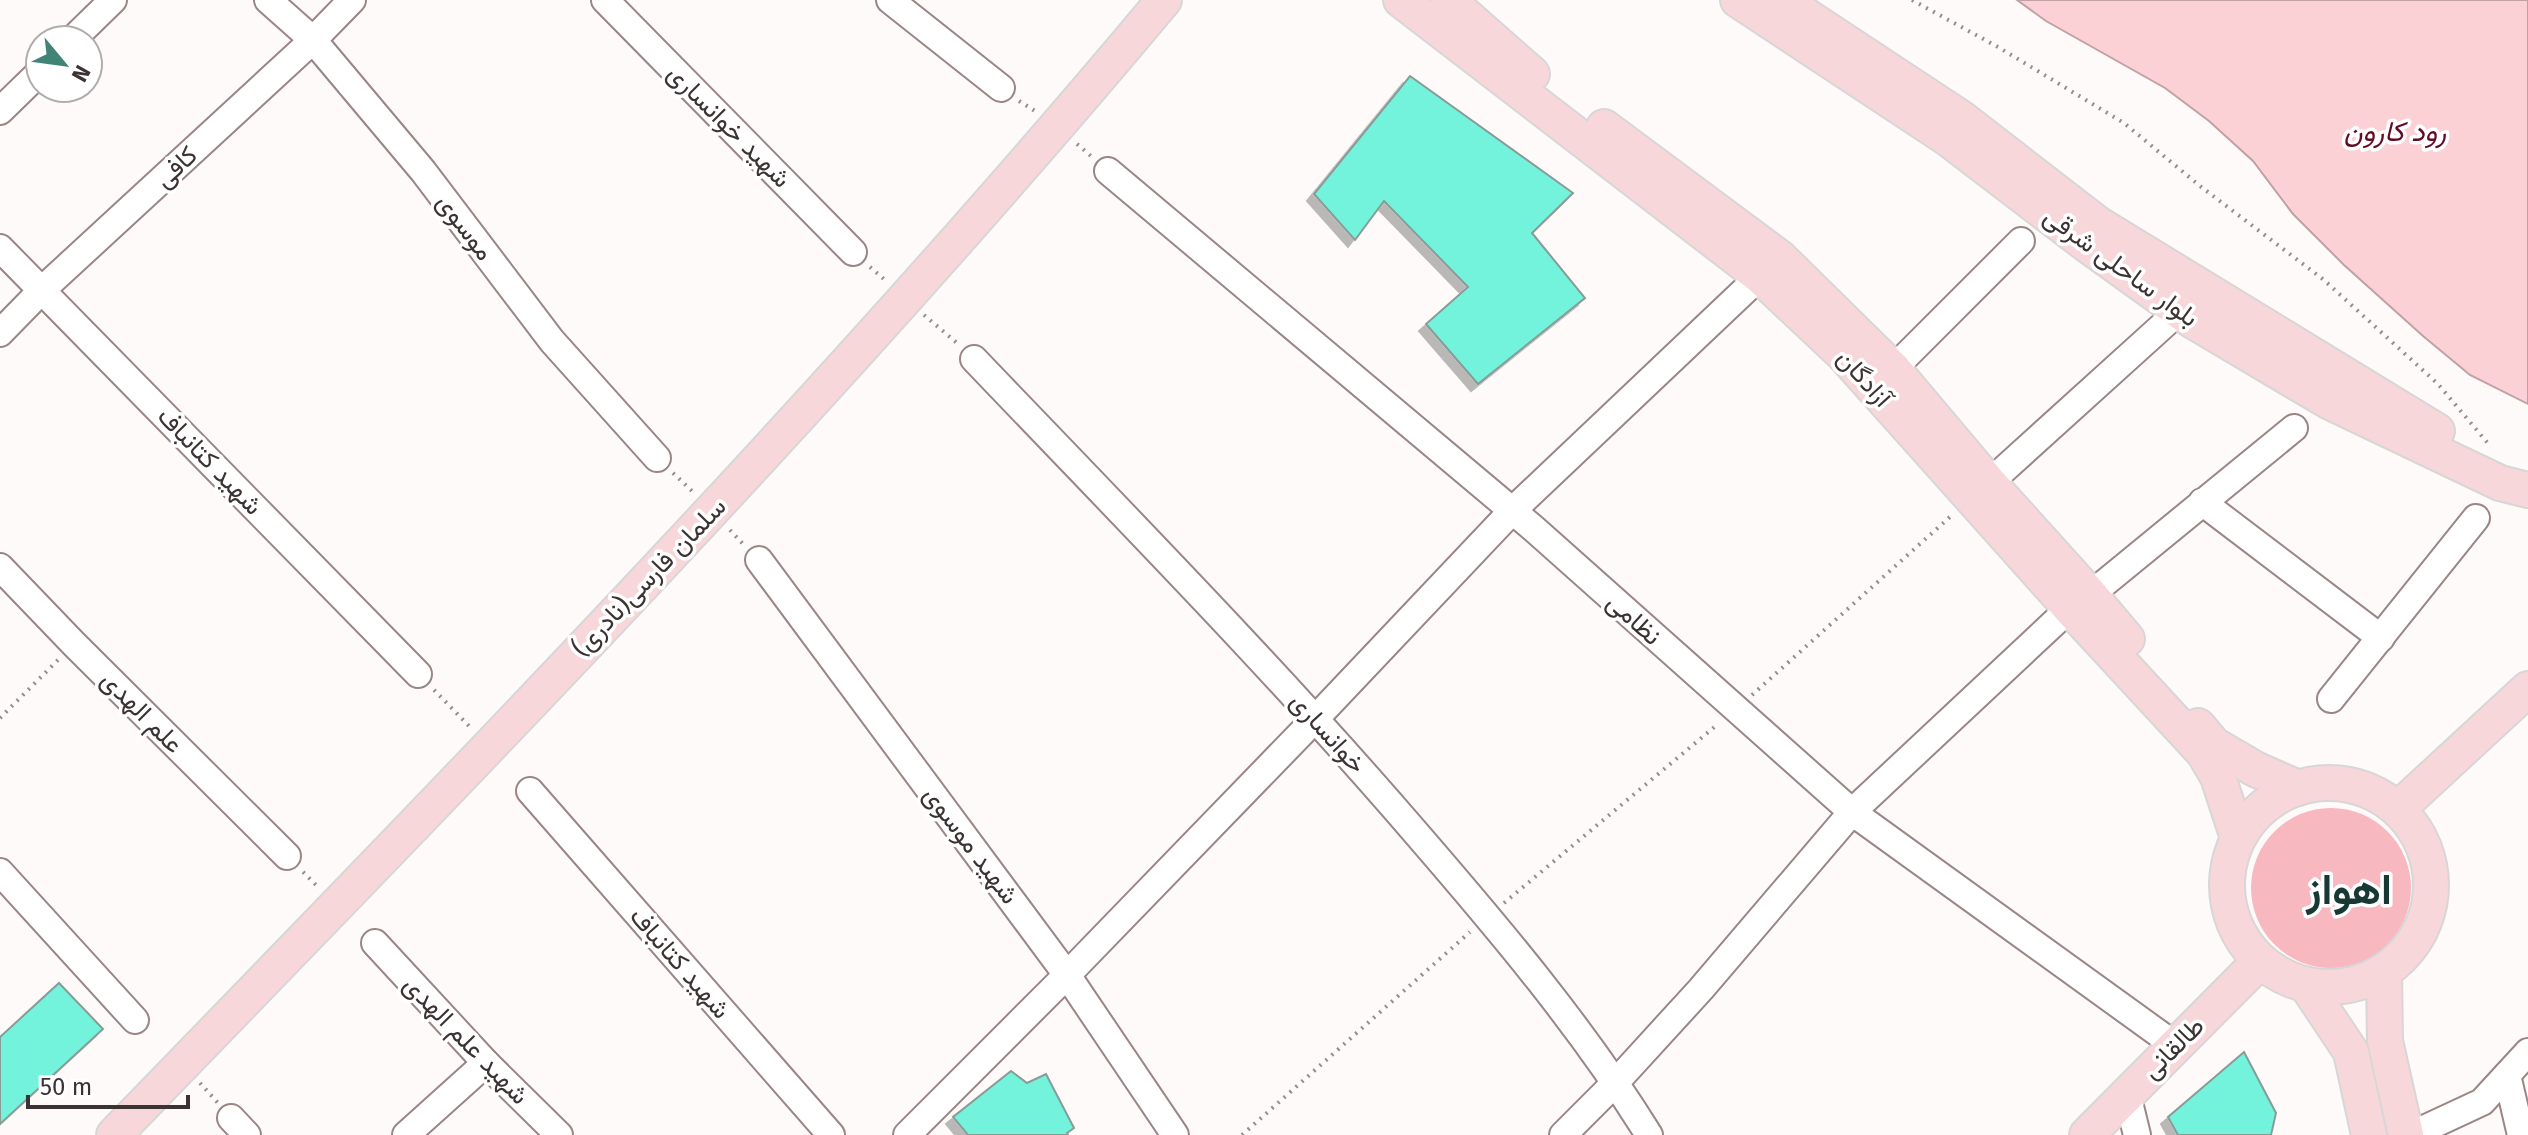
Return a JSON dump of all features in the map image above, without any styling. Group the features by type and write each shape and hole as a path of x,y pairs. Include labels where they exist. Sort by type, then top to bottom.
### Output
{"main road":[{"name":"سلمان فارسی(نادری)","path":"114,1135 712,511 1058,127 1164,0"},
{"name":"آزادگان","path":"1401,0 1760,276 1980,490 2214,745 2255,769 2298,788"},
{"name":"آزادگان","path":"1448,0 1515,61 1780,258 1893,369 1980,490"},
{"name":"بلوار ساحلی شرقی","path":"1738,0 1947,138 2179,311 2328,401 2500,483 2521,477"},
{"name":"بلوار ساحلی شرقی","path":"1782,0 1961,118 2098,224 2430,427 2521,477"},
{"name":"آزادگان","path":"2080,601 2204,753 2218,777 2238,838"},
{"path":"2398,809 2528,689"},
{"path":"2325,783 2351,785 2376,794 2398,809 2415,830 2427,854 2431,881 2429,907 2420,932 2405,954 2384,972 2360,983 2334,988 2307,986 2282,977 2260,961 2243,941 2231,917 2227,890 2229,863 2238,838 2254,816 2274,799 2298,788 2325,783"},
{"name":"طالقانی","path":"2087,1135 2260,961"},
{"path":"2384,972 2385,1041 2408,1135"},
{"path":"2307,986 2351,1052 2369,1135"}],"street":[{"path":"88,24 113,0"},
{"name":"موسوی","path":"268,0 313,40 423,171 552,341 657,458"},
{"name":"کافی","path":"0,333 43,289 313,40 352,0"},
{"name":"شهید خوانساری","path":"605,0 853,252"},
{"path":"890,0 1001,88"},
{"path":"0,111 24,88"},
{"name":"نظامی","path":"1108,171 1512,511 1852,812 2176,1046"},
{"path":"1893,369 2021,241"},
{"name":"شهید کتانباف","path":"0,248 418,674"},
{"path":"907,1135 1067,975 1512,511 1760,276"},
{"path":"1980,490 2179,311"},
{"name":"خوانساری","path":"974,359 1316,718 1488,916 1616,1082 1649,1135"},
{"path":"1563,1135 1701,989 1852,812 2080,601 2294,428"},
{"path":"2202,502 2381,638"},
{"path":"2331,699 2476,518"},
{"name":"شهید موسوی","path":"759,560 1067,975 1175,1135"},
{"name":"علم الهدی","path":"0,567 287,856"},
{"name":"شهید کتانباف","path":"530,791 831,1135"},
{"path":"0,872 135,1020"},
{"name":"شهید علم الهدی","path":"375,943 486,1063 559,1135"},
{"path":"2408,1135 2482,1102 2528,1052"},
{"path":"406,1135 486,1063"},
{"path":"2507,1075 2521,1135"},
{"path":"2127,1094 2137,1135"}],"path":[{"path":"1912,0 1998,47 2124,123 2200,186 2324,280 2438,384 2521,477"},
{"path":"1242,1135 1488,916 1736,709 1980,490"},
{"path":"0,718 74,644"}],"shaded area":[{"path":"2331,808 2362,814 2388,831 2405,857 2411,888 2405,919 2388,945 2362,962 2331,968 2300,962 2274,945 2257,919 2251,888 2257,857 2274,831 2300,814"}],"water":[{"name":"رود کارون","path":"2017,0 2528,0 2528,404 2470,375 2423,336 2293,214 2253,161 2209,121 2165,88 2046,21"}],"building":[{"path":"1410,76 1573,193 1532,233 1585,298 1478,384 1426,324 1468,287 1384,201 1355,240 1314,194"},
{"path":"59,983 103,1029 0,1124 0,1037"},
{"path":"2244,1052 2276,1113 2271,1135 2178,1135 2168,1117"},
{"path":"1011,1071 1027,1083 1046,1074 1074,1128 1068,1135 968,1135 953,1117"}],"district":[{"name":"اهواز","path":"2349,890"}]}
